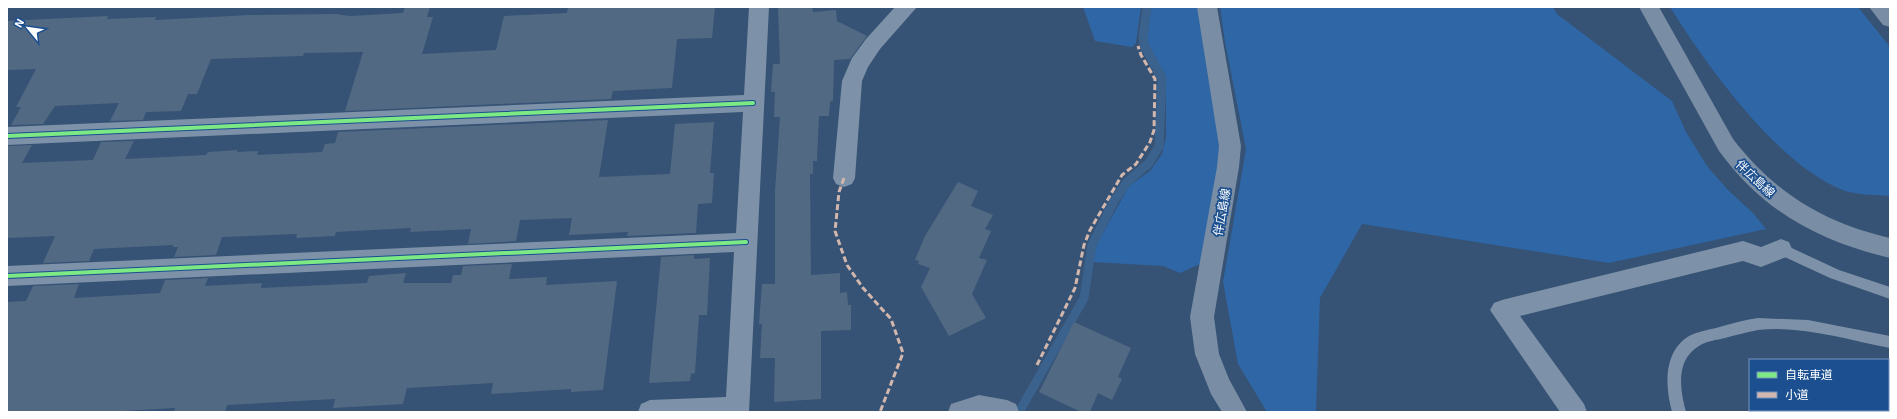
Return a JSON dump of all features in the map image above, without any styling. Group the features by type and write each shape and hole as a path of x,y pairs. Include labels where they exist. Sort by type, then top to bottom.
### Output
{"main road":[{"name":"伴広島線","path":"1207,7 1230,146 1228,167 1202,317 1207,354 1220,386 1235,412"},
{"name":"伴広島線","path":"1650,7 1726,145 1740,166 1782,201 1816,222 1849,238 1890,248"},
{"path":"1879,7 1890,20"},
{"path":"960,412 979,407 1007,412"}],"street":[{"path":"650,412 737,410 759,7"},
{"path":"844,178 852,81 859,64 873,44 907,7"},
{"path":"7,136 753,103"},
{"path":"7,276 746,242"},
{"path":"1576,412 1502,310 1743,251 1761,257 1781,249"}],"lane":[{"path":"1781,249 1828,271 1868,287 1890,293"},
{"path":"1679,412 1674,396 1674,376 1677,362 1683,349 1695,340 1757,324 1778,323 1803,325 1890,342"}],"shaded area":[{"path":"1083,7 1141,7 1136,43 1132,47 1095,41"},
{"path":"1150,7 1198,7 1219,124 1220,155 1200,264 1180,273 1163,266 1092,262 1094,249 1129,186 1150,171 1162,154 1166,137 1165,74 1149,51 1145,38"},
{"path":"1220,7 1553,7 1557,14 1672,101 1686,132 1707,166 1728,190 1753,213 1766,229 1609,263 1362,224 1320,298 1316,412 1267,412 1238,364 1223,282 1246,149 1225,42"},
{"path":"1670,7 1858,7 1890,47 1890,196 1861,194 1845,191 1820,178 1795,160 1746,112 1724,85 1685,31"}],"building":[{"path":"405,7 430,7 427,17 433,17 422,54 496,50 504,16 567,13 568,7 715,7 712,38 677,39 672,88 613,91 611,99 345,111 363,52 304,53 303,56 211,59 197,94 188,94 181,111 146,112 143,120 110,121 119,103 55,106 43,124 11,125 21,107 16,107 36,69 7,70 7,21 108,16 107,19 156,17 155,20 250,15 336,14 350,16 403,13"},
{"path":"778,7 812,7 813,12 836,10 837,21 867,36 850,59 834,60 833,101 830,102 829,116 819,116 817,161 813,161 813,174 810,174 811,275 840,273 840,293 847,292 848,305 851,305 851,330 821,331 821,399 774,402 775,358 760,358 762,324 759,324 762,284 775,284 775,191 780,117 774,117 775,92 771,92 773,64 780,64"},
{"path":"608,120 599,177 670,174 675,124 714,122 710,173 714,173 712,203 698,204 696,233 627,236 628,232 569,235 572,218 520,220 516,241 468,244 471,229 410,232 411,228 336,232 335,236 296,238 297,234 222,237 216,255 174,257 178,247 173,247 173,245 94,249 89,261 43,263 55,236 7,238 7,146 32,145 22,163 93,160 101,142 134,141 125,159 206,155 208,152 237,150 237,152 258,151 257,155 322,152 325,144 335,143 338,132"},
{"path":"958,182 978,191 971,206 993,215 985,229 991,231 979,258 987,260 972,294 986,318 949,336 921,287 930,268 918,264 919,261 915,260 925,236"},
{"path":"694,255 694,259 710,258 707,315 699,315 695,373 691,374 690,381 649,383 661,257"},
{"path":"512,264 509,279 547,277 546,285 617,281 603,390 571,392 571,389 491,394 493,383 407,388 403,404 333,408 335,399 227,405 225,412 174,412 175,408 105,412 7,412 7,302 26,301 33,286 79,284 74,298 160,293 165,280 208,278 205,286 262,283 261,288 367,283 369,276 406,273 403,283 451,283 453,275 461,275 463,266"},
{"path":"1074,322 1131,348 1118,377 1122,379 1112,400 1098,393 1090,412 1081,412 1039,392"}],"waterway":[{"path":"1019,412 1084,298 1092,245 1114,201 1127,182 1149,163 1159,146 1162,78 1144,45 1143,37 1147,7"}],"marked path":[{"path":"1037,365 1075,288 1084,245 1090,230 1122,175 1136,164 1150,142 1154,130 1155,79 1141,55 1138,46"},
{"path":"844,178 839,192 835,231 847,265 863,288 891,319 903,353 880,412"}],"cycle path":[{"path":"7,136 753,103"},
{"path":"7,276 746,242"}]}
